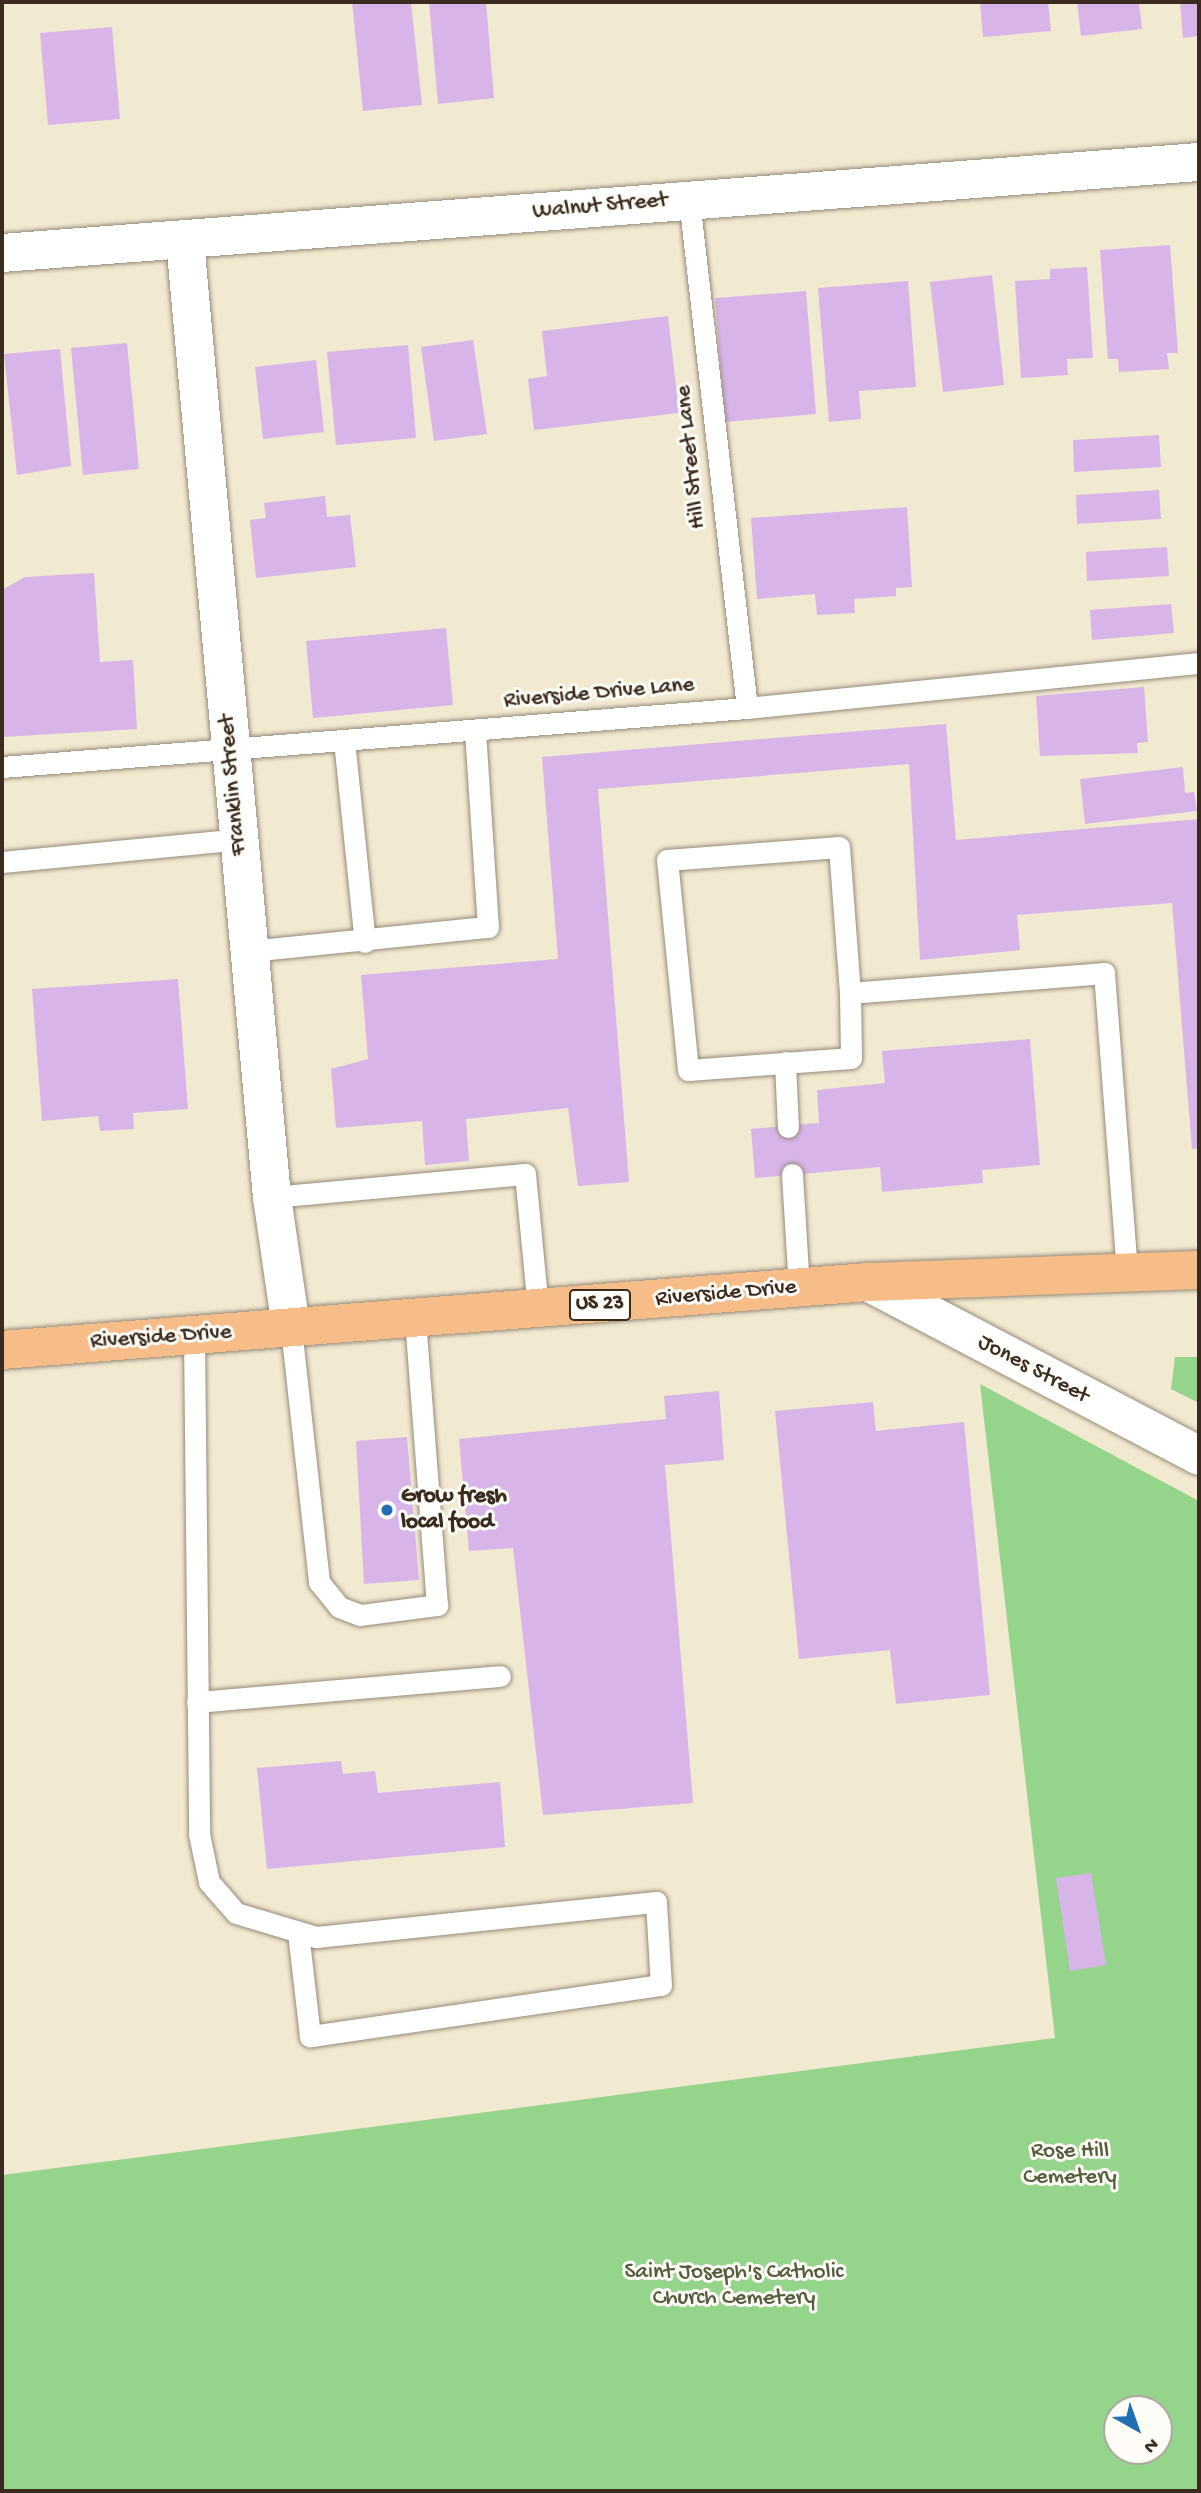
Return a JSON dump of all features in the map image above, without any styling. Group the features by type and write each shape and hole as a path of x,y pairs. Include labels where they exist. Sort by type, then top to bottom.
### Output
{"main road":[{"name":"Riverside Drive","path":"2,1350 415,1320 868,1282 1199,1270"}],"street":[{"name":"Walnut Street","path":"2,253 1199,162"},
{"name":"Franklin Street","path":"185,241 272,1197 291,1328"},
{"name":"Jones Street","path":"868,1282 1199,1457"}],"lane":[{"name":"Hill Street Lane","path":"689,199 747,708"},
{"name":"Riverside Drive Lane","path":"2,767 747,708 1199,663"},
{"path":"250,951 365,942 488,928 475,731"},
{"path":"344,740 365,942"},
{"path":"2,862 239,839"},
{"path":"839,847 850,993 851,1058 688,1070 667,860 839,847"},
{"path":"850,993 1104,973 1127,1273"},
{"path":"785,1062 788,1126"},
{"path":"272,1197 525,1174 538,1310"},
{"path":"792,1174 799,1288"},
{"path":"291,1328 319,1581 339,1607 360,1615 437,1605 415,1320"},
{"path":"194,1336 199,1834 209,1882 236,1913 316,1937 656,1902 661,1985 310,2036 298,1933"},
{"path":"197,1702 500,1676"}],"green space":[{"path":"1175,1357 1199,1357 1199,1403 1171,1389"},
{"name":"Saint Joseph's Catholic Church Cemetery","path":"980,1384 1199,1501 1199,2491 2,2491 2,2175 1055,2038"}],"building":[{"path":"352,2 411,2 422,105 363,111"},
{"path":"429,2 486,2 494,98 438,104"},
{"path":"980,2 1048,2 1051,31 983,37"},
{"path":"1077,2 1139,2 1142,29 1081,36"},
{"path":"1180,2 1199,2 1199,36 1183,38"},
{"path":"112,27 120,119 48,125 40,33"},
{"path":"1170,245 1178,353 1167,353 1169,369 1119,372 1118,359 1108,359 1100,250"},
{"path":"1087,267 1093,358 1067,359 1068,375 1021,378 1015,281 1050,279 1050,269"},
{"path":"992,275 1004,385 943,392 930,282"},
{"path":"908,281 916,387 859,391 861,419 829,422 818,288"},
{"path":"806,291 816,414 725,422 715,298"},
{"path":"668,316 679,413 534,430 528,379 547,376 542,331"},
{"path":"473,340 487,434 434,441 421,347"},
{"path":"127,343 139,469 83,475 71,348"},
{"path":"408,345 416,438 336,445 327,352"},
{"path":"60,349 71,466 17,475 4,354"},
{"path":"316,360 324,432 263,439 255,367"},
{"path":"1159,435 1161,467 1074,472 1073,440"},
{"path":"1159,490 1161,519 1077,524 1076,495"},
{"path":"325,496 327,517 350,515 356,567 256,578 250,520 266,518 264,503"},
{"path":"907,507 912,587 896,588 896,596 854,599 855,613 817,615 815,594 757,599 751,518"},
{"path":"1167,547 1169,576 1087,581 1086,552"},
{"path":"94,573 100,662 133,660 137,729 2,737 2,590 25,577"},
{"path":"1171,604 1174,633 1092,640 1090,610"},
{"path":"446,628 453,705 313,718 306,641"},
{"path":"1144,687 1148,742 1137,743 1138,753 1040,756 1036,696"},
{"path":"946,724 956,840 1199,819 1199,1148 1192,1149 1172,903 1017,915 1020,950 920,960 909,764 598,789 629,1182 578,1186 568,1108 466,1119 469,1161 425,1165 422,1121 336,1128 331,1069 368,1059 361,975 558,959 542,757"},
{"path":"1183,767 1185,793 1194,792 1197,811 1085,824 1080,779"},
{"path":"178,979 188,1109 133,1113 134,1129 100,1131 98,1116 42,1121 32,989"},
{"path":"1030,1039 1040,1165 982,1170 983,1183 882,1192 880,1167 755,1178 751,1129 819,1123 817,1090 885,1083 882,1051"},
{"path":"719,1391 724,1460 665,1465 693,1803 543,1815 513,1548 469,1551 459,1439 666,1419 664,1396"},
{"path":"873,1402 876,1431 964,1422 990,1695 896,1704 890,1650 799,1659 775,1411"},
{"name":"Grow fresh local food","path":"407,1437 419,1580 364,1584 356,1441"},
{"path":"341,1761 343,1774 375,1771 378,1793 500,1782 505,1847 267,1869 257,1768"},
{"path":"1091,1873 1106,1965 1070,1971 1056,1878"}],"place":[{"name":"Grow fresh local food","path":"387,1510"}],"park label":[{"name":"Rose Hill Cemetery","path":"1070,2165"}]}
